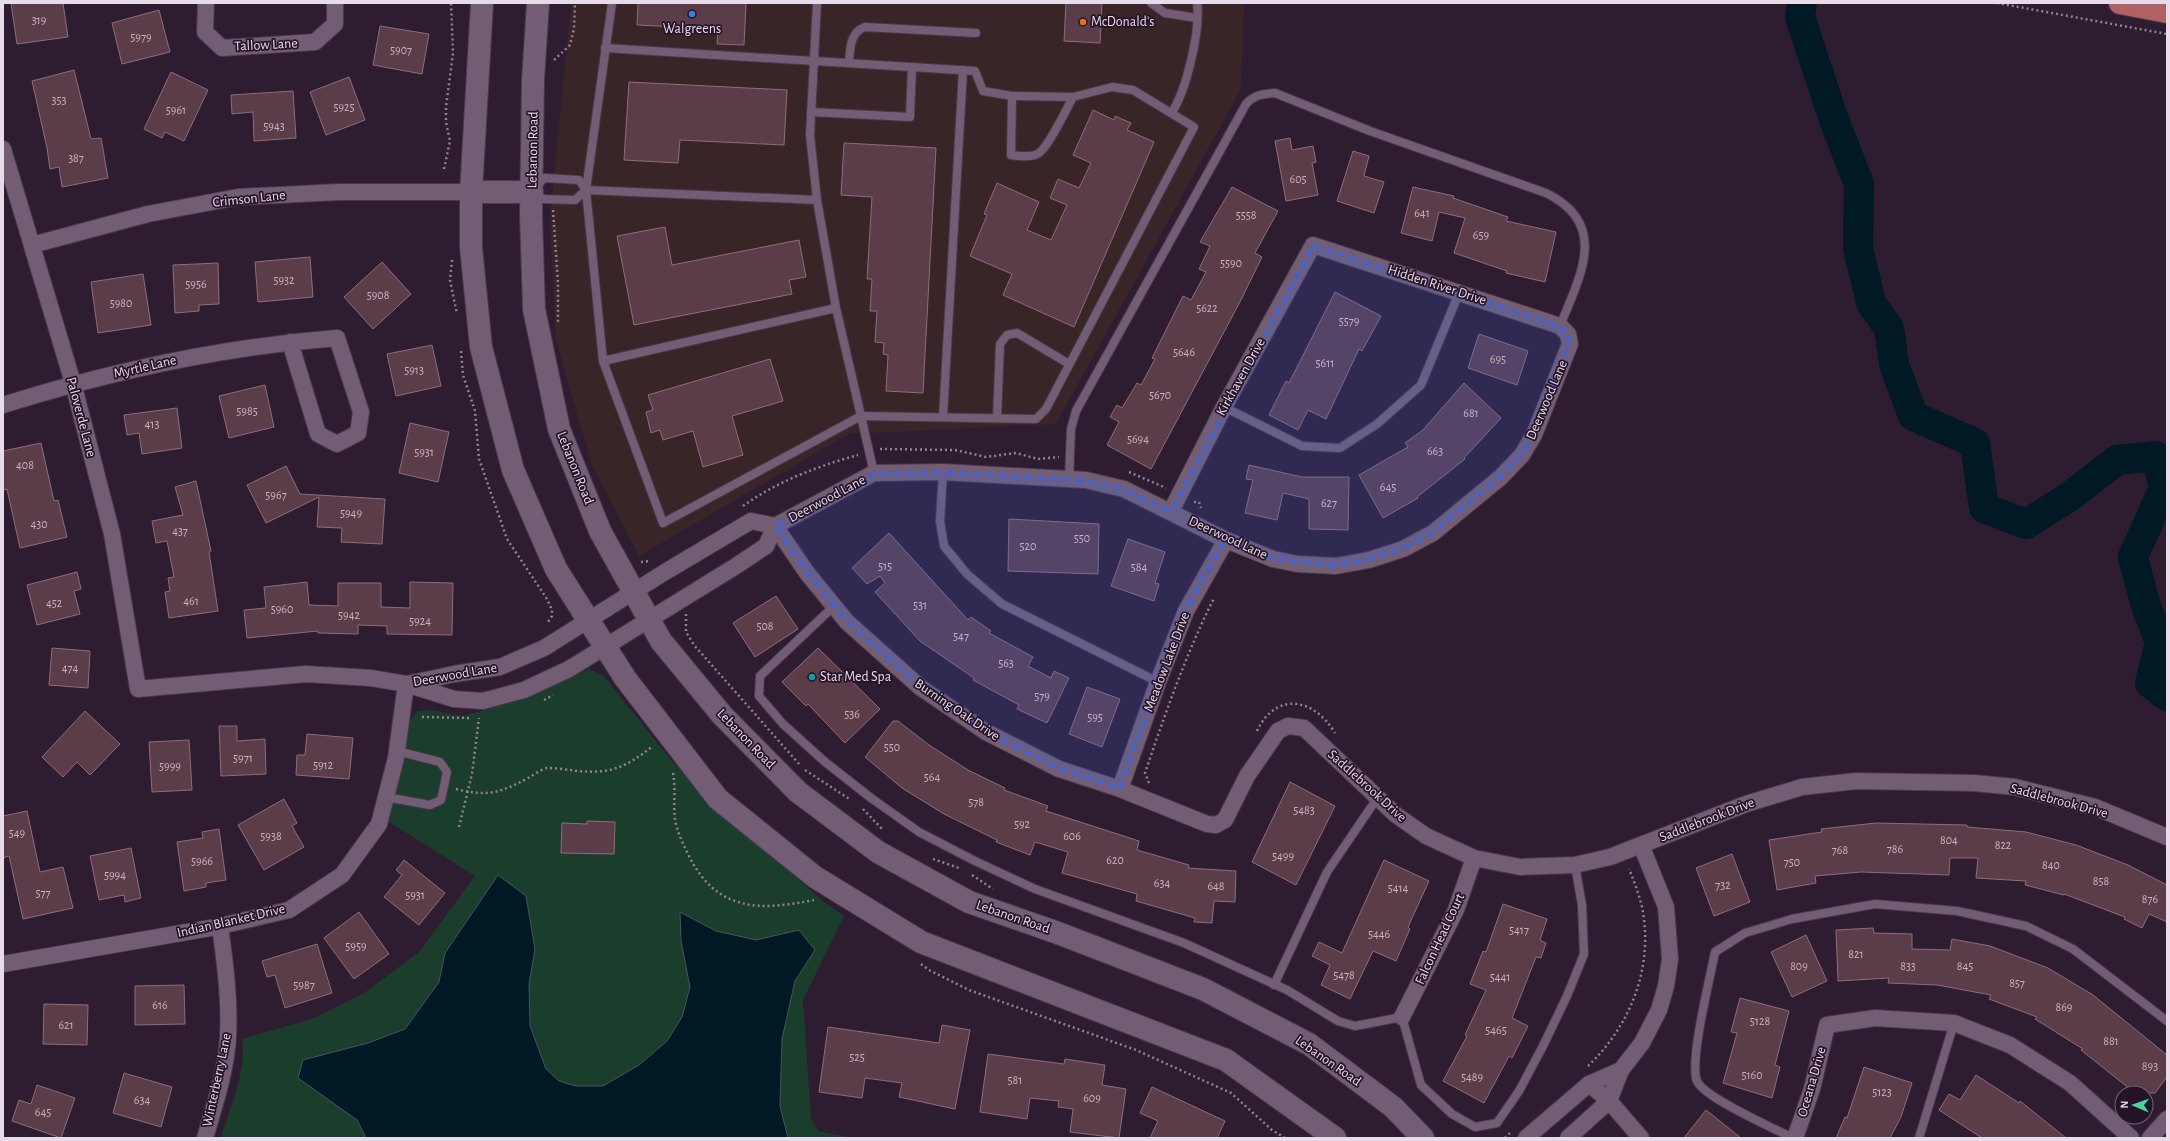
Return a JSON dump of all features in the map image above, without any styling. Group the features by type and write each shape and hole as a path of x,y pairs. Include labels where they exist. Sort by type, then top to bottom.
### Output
{"main road":[{"path":"482,3 471,192 471,247 481,347 513,470 556,569 625,678 718,799 815,877 921,942 1226,1060 1335,1138"},
{"name":"Lebanon Road","path":"538,3 533,80 532,192 534,309 559,429 600,531 661,641 733,726 798,792 878,852 969,902 1058,933 1203,989 1302,1041 1393,1107 1423,1138"},
{"path":"2120,3 2167,12"},
{"path":"471,192 532,192"}],"street":[{"name":"Tallow Lane","path":"206,3 205,32 222,48 315,42 335,24 335,3"},
{"name":"Paloverde Lane","path":"3,149 72,383 112,534 138,689"},
{"name":"Crimson Lane","path":"32,245 148,214 238,197 339,192 471,192"},
{"name":"Hidden River Drive","path":"1313,245 1560,326"},
{"name":"Kirkhaven Drive","path":"1170,511 1224,407 1313,245"},
{"name":"Deerwood Lane","path":"138,689 306,674 371,678 406,684 454,699 483,700 524,690 569,669 766,546 776,526 874,473 943,472 1086,480 1124,489 1226,540 1273,560 1298,564 1336,566 1369,560 1403,549 1433,533 1501,477 1526,448 1534,435 1570,344 1568,334 1560,326"},
{"name":"Myrtle Lane","path":"3,405 72,383 182,358 290,342 337,338 361,412 358,433 337,444 318,434 290,342"},
{"name":"Deerwood Lane","path":"406,684 454,674 500,668 544,648 634,591 751,521 776,526"},
{"name":"Burning Oak Drive","path":"776,526 807,573 847,622 921,688 986,732 1059,768 1120,789 1207,824 1216,825"},
{"name":"Meadow Lake Drive","path":"1120,789 1158,682 1186,611 1226,540"},
{"name":"Indian Blanket Drive","path":"3,964 220,926 289,910 342,875 379,824 397,751 406,684"},
{"name":"Saddlebrook Drive","path":"1216,825 1225,820 1247,776 1267,744 1278,731 1288,726 1304,728 1396,815 1426,836 1474,858 1520,867 1575,865 1610,857 1746,804 1802,787 1856,781 1974,783 2015,787 2095,807 2167,837"},
{"path":"1568,1138 1609,1101 1621,1070 1642,1043 1659,1010 1666,986 1670,959 1666,906 1640,845"},
{"name":"Falcon Head Court","path":"1402,1017 1456,910 1474,858"},
{"name":"Winterberry Lane","path":"205,1138 217,1094 228,1038 228,990 220,926"},
{"name":"Oceana Drive","path":"1794,1138 1812,1089 1827,1025 1875,1018 1954,1023"},
{"path":"1954,1023 2010,1045 2070,1083 2131,1138"},
{"path":"1521,1133 1586,1078 1621,1070"},
{"path":"1586,1078 1642,1138"},
{"path":"2150,1138 2167,1119"}],"lane":[{"path":"605,48 975,71 983,91 1012,96 1073,97 1112,87 1133,90 1172,112 1194,127 1046,408 1036,419 861,416 663,523 603,361 586,190 605,48 612,3"},
{"path":"817,3 810,135 817,200 836,308 874,473"},
{"path":"1151,3 1165,13 1197,18"},
{"path":"1172,112 1189,68 1198,4"},
{"path":"849,63 852,38 858,31 865,27 976,33"},
{"path":"811,112 910,117 912,67"},
{"path":"943,417 963,70"},
{"path":"1069,479 1071,429 1076,411 1246,104 1252,97 1258,95 1274,94 1561,201 1573,211 1581,226 1585,258 1560,326"},
{"path":"1012,96 1011,155 1030,156 1038,154 1046,146 1073,97"},
{"path":"586,190 578,180 544,178 532,192 544,199 575,200 586,190 817,200"},
{"path":"1224,407 1302,446 1340,448 1377,424 1421,385 1459,293"},
{"path":"603,361 836,308"},
{"path":"997,418 1000,344 1007,335 1017,332 1069,364"},
{"path":"943,472 940,521 944,546 967,574 1002,604 1158,682"},
{"path":"834,606 760,676 759,696 783,724 824,761 871,798 919,832 974,861 1042,892 1184,943 1274,985 1338,1021 1355,1026 1402,1017 1421,1085 1452,1114 1475,1127 1497,1123 1519,1091 1567,996 1584,954 1582,905 1575,865"},
{"path":"386,797 430,805 441,800 447,772 440,762 397,751"},
{"path":"1274,985 1327,872 1378,797"},
{"path":"1794,1138 1709,1095 1697,1082 1694,1062 1715,952 1745,933 1792,919 1875,904 1957,911 2026,926 2072,948 2167,1021"},
{"path":"1919,1138 1954,1023"}],"path":[{"path":"444,169 450,141 446,122 446,107 453,53 452,3"},
{"path":"552,66 557,56 570,45 574,29 575,3"},
{"path":"1998,3 2167,34"},
{"path":"553,208 558,283 558,327"},
{"path":"637,556 642,563"},
{"path":"1154,789 1146,779 1145,773 1197,633 1216,593"},
{"path":"1255,735 1264,717 1273,710 1289,702 1303,704 1318,712 1328,722 1339,740"},
{"path":"459,826 468,792 479,718"},
{"path":"444,786 468,792 486,793 508,790 546,768 610,772 635,760 654,745"},
{"path":"1586,1078 1631,1007 1642,974 1645,950 1644,920 1642,905 1630,869"},
{"path":"1504,1138 1521,1133"}],"highlighted area":[{"path":"1313,245 1560,326 1568,334 1570,344 1534,435 1522,455 1501,477 1433,533 1403,549 1369,560 1336,566 1273,559 1226,540 1186,611 1120,789 1059,769 986,732 921,688 847,622 807,573 775,526 874,473 943,472 1086,480 1124,489 1171,511"}],"shaded area":[{"path":"571,3 1244,3 1241,89 1056,424 849,434 639,556 592,465 556,341 550,220"}],"green space":[{"path":"589,669 603,675 672,761 717,807 823,901 844,916 803,1000 811,1118 818,1131 852,1138 221,1138 240,1076 243,1051 242,1039 312,1019 363,994 419,952 475,876 389,822 410,720 418,711 431,710 463,716 505,704"}],"water":[{"path":"498,875 526,896 535,949 529,984 530,1026 546,1069 559,1081 576,1086 603,1086 639,1065 667,1041 682,1017 690,987 681,941 680,912 716,931 756,940 799,930 815,950 795,981 782,1039 780,1106 788,1138 366,1138 357,1120 298,1078 303,1060 368,1043 405,1029 439,982 445,953"}],"building":[{"path":"11,3 63,3 68,37 17,44"},
{"name":"Walgreens","path":"638,3 746,3 744,45 717,44 718,29 637,25"},
{"name":"McDonald's","path":"1066,3 1102,3 1100,43 1064,41"},
{"path":"159,10 170,52 122,64 112,23"},
{"path":"380,26 429,34 422,74 373,65"},
{"path":"74,70 91,139 101,138 108,178 62,187 59,167 50,169 47,148 32,81"},
{"path":"171,72 208,90 184,141 165,132 162,138 144,129"},
{"path":"349,77 365,120 326,135 310,92"},
{"path":"629,82 787,90 784,145 680,140 678,163 624,160"},
{"path":"293,91 296,138 254,141 253,112 232,114 231,95"},
{"path":"1093,110 1114,120 1115,116 1131,123 1127,130 1154,142 1074,327 1003,295 1012,274 970,256 987,215 984,214 997,183 1039,202 1027,230 1051,240 1067,205 1050,198 1058,179 1079,188 1091,163 1073,155"},
{"path":"1290,138 1292,150 1313,146 1316,162 1312,163 1318,195 1286,201 1275,141"},
{"path":"844,143 936,148 923,393 886,391 888,355 883,354 884,343 875,342 877,311 870,311 872,279 867,279 872,197 841,195"},
{"path":"1353,151 1369,156 1364,176 1384,182 1374,213 1337,201"},
{"path":"1232,187 1278,211 1255,253 1262,257 1241,300 1151,469 1107,445 1119,422 1110,417 1117,405 1122,408 1137,383 1141,385 1155,359 1152,358 1183,296 1191,300 1206,272 1199,269 1210,246 1200,242"},
{"path":"1413,187 1454,196 1453,198 1508,217 1506,221 1556,232 1545,282 1506,273 1507,271 1454,253 1465,218 1439,212 1432,241 1401,233"},
{"path":"665,227 672,265 799,240 806,277 789,280 792,294 634,325 617,236"},
{"path":"310,257 313,297 258,302 255,262"},
{"path":"382,262 411,294 373,329 344,297"},
{"path":"218,263 219,304 199,305 199,311 175,313 173,265"},
{"path":"143,274 151,325 98,333 91,282"},
{"path":"1335,292 1381,316 1362,351 1359,349 1326,419 1308,410 1298,430 1269,415 1286,381 1289,383"},
{"path":"1479,334 1528,351 1517,385 1468,368"},
{"path":"432,345 441,386 396,396 387,354"},
{"path":"770,359 783,401 732,416 743,455 703,467 693,431 663,440 660,430 651,433 646,412 653,410 648,395"},
{"path":"1464,383 1501,418 1464,458 1465,459 1417,497 1418,498 1383,518 1359,475 1408,447 1405,443 1423,430"},
{"path":"265,385 274,427 229,438 219,396"},
{"path":"177,408 182,448 142,454 139,433 127,435 124,415"},
{"path":"410,423 449,432 438,482 399,473"},
{"path":"41,443 54,501 58,500 67,537 20,548 7,489 3,490 3,451"},
{"path":"1249,465 1302,477 1349,477 1348,530 1309,529 1309,499 1283,493 1277,520 1245,513 1253,480 1246,479"},
{"path":"286,466 300,494 385,499 382,544 341,542 342,528 317,527 319,497 266,523 247,485"},
{"path":"196,481 211,551 209,552 218,611 169,618 165,592 170,591 168,578 174,577 167,541 156,543 152,521 183,515 175,487"},
{"path":"1009,519 1099,524 1098,574 1008,571"},
{"path":"889,533 968,620 971,617 991,631 989,633 1033,657 1028,666 1051,678 1054,671 1069,678 1047,723 1017,709 1019,705 973,680 974,678 920,641 875,592 885,583 880,576 867,584 852,568"},
{"path":"1128,539 1165,552 1155,583 1159,584 1154,601 1111,586"},
{"path":"77,572 81,589 74,591 80,614 37,625 27,585"},
{"path":"307,582 309,605 338,606 338,583 381,583 381,607 410,608 410,582 453,583 452,635 387,634 387,626 358,625 358,634 318,633 318,631 247,638 244,610 266,608 264,587"},
{"path":"776,596 798,629 755,657 733,623"},
{"path":"52,648 90,651 88,688 49,685"},
{"path":"818,648 880,709 845,743 808,704 806,706 782,682"},
{"path":"1087,687 1120,699 1102,747 1069,734"},
{"path":"85,711 120,744 90,775 77,762 63,777 42,757"},
{"path":"893,721 898,721 929,745 968,770 1005,788 1004,790 1048,806 1046,811 1139,841 1137,850 1189,865 1188,868 1236,871 1235,902 1214,901 1212,923 1194,922 1195,918 1136,901 1137,894 1062,873 1068,852 1035,842 1030,855 996,842 997,840 944,814 902,788 865,757"},
{"path":"219,726 237,726 237,741 265,739 266,774 221,776"},
{"path":"307,734 353,738 349,779 296,775 297,755 305,755"},
{"path":"189,740 192,790 152,792 149,742"},
{"path":"1290,782 1335,806 1296,885 1252,862"},
{"path":"284,799 297,823 292,826 304,847 264,870 238,825"},
{"path":"27,811 40,872 63,867 73,908 23,919 9,856 3,858 3,816"},
{"path":"587,821 615,822 614,854 561,853 562,823 587,824"},
{"path":"1876,823 1967,825 1967,827 2026,832 2076,845 2128,865 2167,885 2167,922 2149,914 2142,928 2124,919 2125,917 2064,894 2025,885 2026,881 1976,878 1978,858 1950,858 1949,875 1861,872 1815,876 1816,883 1777,890 1769,840 1822,832 1821,829"},
{"path":"219,829 226,880 206,883 206,887 184,891 177,842 203,838 202,832"},
{"path":"131,848 141,898 125,902 124,895 99,900 90,856"},
{"path":"1732,854 1750,902 1714,916 1696,868"},
{"path":"404,860 445,893 419,925 384,897 402,875 396,870"},
{"path":"1384,860 1429,881 1408,927 1410,929 1396,961 1373,951 1350,999 1321,985 1330,965 1312,956 1319,942 1342,953"},
{"path":"1503,904 1547,919 1540,940 1546,943 1541,958 1536,957 1512,1018 1528,1026 1512,1058 1509,1056 1484,1103 1443,1081 1467,1036 1465,1035 1486,990 1470,984 1483,951 1486,952"},
{"path":"359,912 389,954 354,979 324,938"},
{"path":"1873,928 1874,933 1912,934 1912,949 1950,950 1952,939 1990,946 2048,968 2093,995 2167,1055 2167,1077 2155,1093 2154,1085 2125,1085 2081,1050 2083,1049 2035,1019 2037,1017 1989,999 1991,995 1937,985 1888,983 1889,978 1838,981 1836,930"},
{"path":"1806,935 1827,981 1792,997 1771,952"},
{"path":"317,944 332,993 285,1008 275,975 267,977 262,961"},
{"path":"184,985 185,1024 135,1025 135,986"},
{"path":"1740,998 1789,1011 1775,1065 1780,1067 1772,1098 1723,1083 1737,1033 1731,1032"},
{"path":"44,1004 88,1005 87,1045 43,1044"},
{"path":"942,1025 970,1030 955,1109 899,1097 902,1083 865,1078 862,1098 819,1092 828,1027 939,1043"},
{"path":"988,1054 1064,1064 1065,1059 1105,1065 1102,1085 1126,1089 1119,1138 1070,1132 1073,1109 1058,1107 1059,1101 1030,1098 1027,1119 980,1112"},
{"path":"1864,1067 1912,1083 1901,1117 1890,1138 1836,1138 1845,1117 1847,1118"},
{"path":"124,1073 172,1087 161,1127 113,1113"},
{"path":"1976,1075 2019,1103 2020,1101 2066,1138 1982,1138 1939,1110 1949,1094 1960,1100"},
{"path":"37,1085 75,1098 61,1138 12,1121 19,1100 31,1104"},
{"path":"1152,1087 1225,1121 1217,1138 1150,1138 1158,1121 1140,1113"},
{"path":"1706,1110 1741,1138 1684,1138"}],"waterway":[{"path":"1802,3 1800,17 1834,120 1859,184 1858,248 1871,303 1889,328 1894,364 1913,416 1975,443 1984,508 2026,524 2069,497 2117,460 2156,456 2164,488 2133,557 2145,603 2160,642 2150,683 2167,696"}],"place":[{"name":"Walgreens","path":"692,14"},
{"name":"McDonald's","path":"1083,22"},
{"name":"Star Med Spa","path":"812,677"}]}
